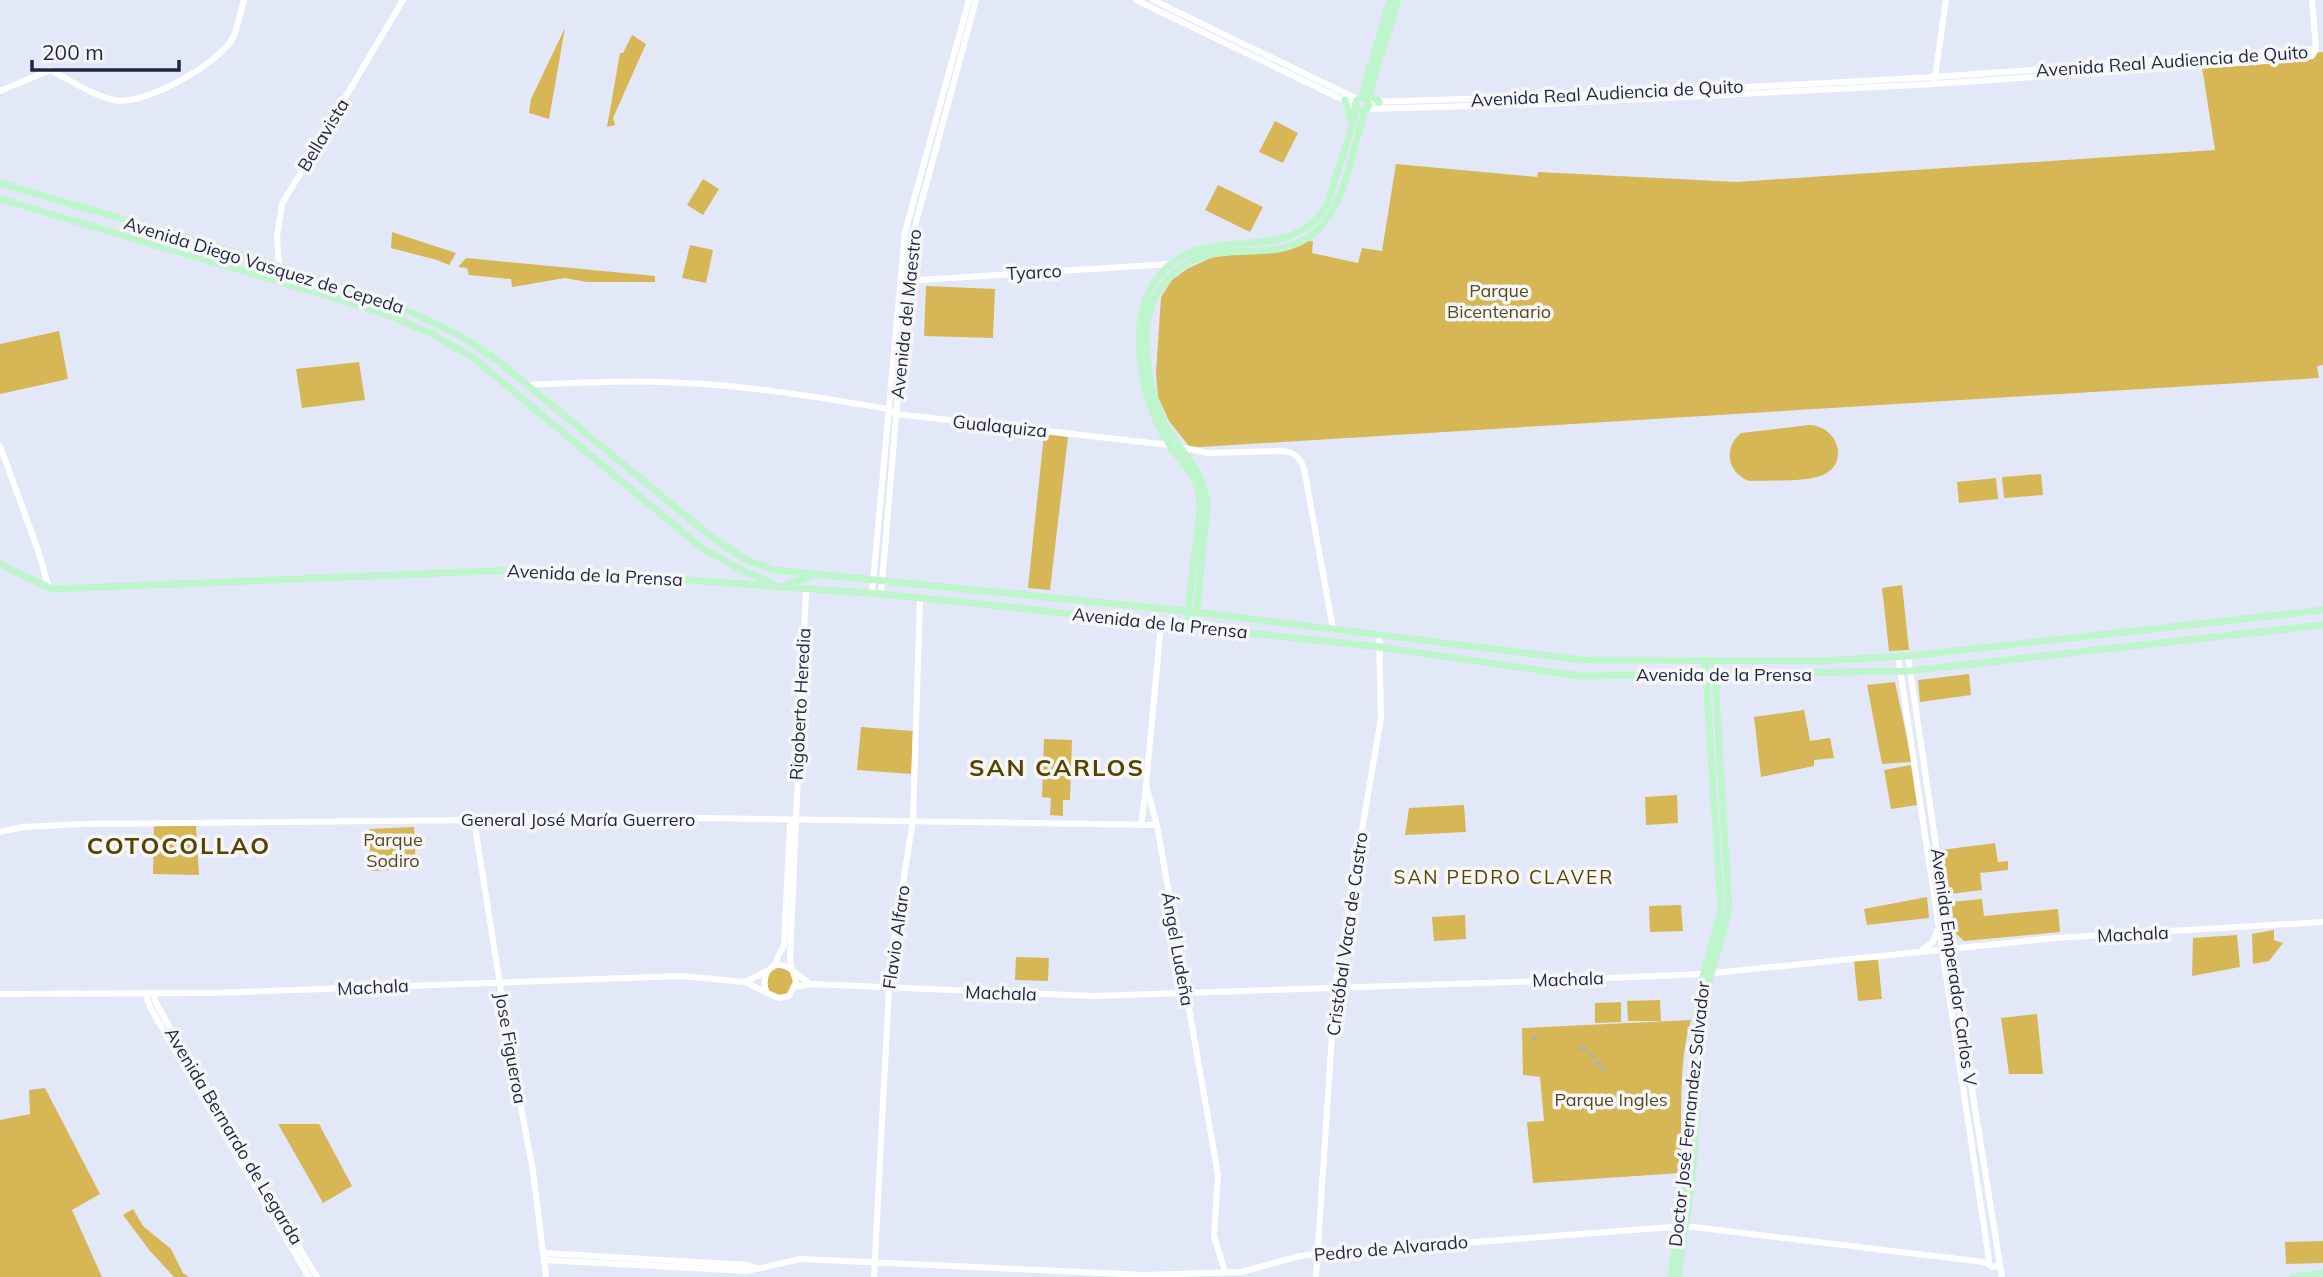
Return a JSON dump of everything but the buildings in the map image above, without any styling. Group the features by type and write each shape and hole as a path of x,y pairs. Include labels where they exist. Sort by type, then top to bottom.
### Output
{"main road":[{"path":"0,92 50,70 112,100 132,101 144,98 194,72 223,52 232,40 244,0"},
{"name":"Bellavista","path":"280,281 277,230 282,204 403,0"},
{"name":"Avenida del Maestro","path":"954,66 969,0"},
{"name":"Avenida del Maestro","path":"881,594 877,580 888,409 905,255 905,232 976,0"},
{"name":"Avenida Real Audiencia de Quito","path":"1136,0 1345,100 1362,104 1545,104 2295,58 2312,56 2316,49 2312,0"},
{"name":"Avenida Real Audiencia de Quito","path":"1153,0 1362,104 1934,80"},
{"path":"1342,174 1352,125 1370,89 1390,0"},
{"path":"1191,627 1198,489 1194,478 1169,445 1147,395 1140,351 1143,308 1150,291 1170,264 1200,248 1272,248 1291,245 1306,239 1328,217 1333,208 1384,32 1398,0"},
{"path":"1934,80 1946,0"},
{"path":"1370,89 1379,102"},
{"path":"1345,100 1352,125"},
{"name":"Avenida Diego Vasquez de Cepeda","path":"0,183 279,266 391,303 436,322 483,349 714,539 745,559 783,571"},
{"name":"Avenida Diego Vasquez de Cepeda","path":"0,199 280,281 391,316 430,333 472,357 692,540 743,571 782,586"},
{"path":"0,206 20,204"},
{"path":"1192,612 1207,505 1206,493 1202,479 1183,449 1157,416 1146,339 1148,316 1156,294 1184,265 1197,258 1234,247"},
{"name":"Tyarco","path":"902,281 1170,264"},
{"name":"Avenida del Maestro","path":"872,593 877,580 896,414 902,281"},
{"name":"Gualaquiza","path":"528,385 619,381 714,385 803,395 888,409 896,414 1169,445 1208,453 1286,451 1297,456 1304,468 1333,629"},
{"path":"0,446 50,589"},
{"name":"Avenida de la Prensa","path":"0,564 50,589 518,570 794,585 806,589 872,593 1380,648 1580,676 1909,671 2323,625"},
{"path":"743,571 743,583"},
{"name":"Avenida de la Prensa","path":"783,571 1192,612 1561,659 1819,661 1908,656 2323,610"},
{"path":"794,585 818,575"},
{"name":"Rigoberto Heredia","path":"795,987 790,959 806,589"},
{"name":"Flavio Alfaro","path":"874,1277 889,987 913,821 920,598"},
{"name":"Ángel Ludeña","path":"1161,624 1146,785 1157,825 1218,1175 1214,1236 1225,1272"},
{"name":"Cristóbal Vaca de Castro","path":"1316,1277 1335,989 1381,718 1379,634"},
{"name":"Avenida Emperador Carlos V","path":"1898,656 1987,1261"},
{"name":"Avenida Emperador Carlos V","path":"1908,656 2002,1277"},
{"name":"Doctor José Fernandez Salvador","path":"1671,1277 1692,1180 1705,996 1729,910 1709,660"},
{"name":"Doctor José Fernandez Salvador","path":"1678,1277 1698,996 1720,919 1721,902 1710,673"},
{"path":"1141,825 1146,785"},
{"name":"Rigoberto Heredia","path":"767,993 763,981 784,945 790,825 794,818"},
{"name":"General José María Guerrero","path":"0,832 23,827 82,824 794,818 1157,825"},
{"name":"Jose Figueroa","path":"474,820 499,982 533,1171 546,1277"},
{"name":"Machala","path":"795,987 810,984 1094,996 1703,974 2055,938 2323,922"},
{"path":"1918,951 1933,942 1938,926"},
{"path":"1949,930 1955,940 1968,946"},
{"path":"1918,951 1933,954 1945,968"},
{"path":"745,982 781,965 810,984"},
{"name":"Machala","path":"0,994 153,993 681,976 745,982 767,993"},
{"path":"767,993 784,998 795,987"},
{"name":"Avenida Bernardo de Legarda","path":"145,993 150,1007 184,1066 309,1277"},
{"name":"Avenida Bernardo de Legarda","path":"153,993 228,1129 317,1277"},
{"name":"Pedro de Alvarado","path":"543,1256 748,1265 757,1268 801,1259 1110,1274 1225,1272 1255,1270 1300,1256 1318,1254 1682,1226 1987,1261 1993,1267 2000,1263"},
{"path":"2293,1277 2323,1273"}],"green space":[{"path":"565,28 549,119 529,113 531,99"},
{"path":"632,35 646,44 613,118 615,125 607,127 620,53 623,53"},
{"name":"Parque Bicentenario","path":"2323,52 2323,365 2317,366 2319,378 1200,447 1189,446 1169,421 1158,397 1156,373 1161,297 1172,280 1187,269 1219,254 1289,249 1308,241 1313,241 1312,253 1358,263 1362,248 1382,251 1396,164 1537,177 1538,172 1737,182 2215,150 2202,67"},
{"path":"1275,121 1298,133 1283,163 1259,152"},
{"path":"703,179 719,189 703,215 687,205"},
{"path":"1218,185 1263,207 1250,232 1205,210"},
{"path":"392,232 456,253 449,265 391,248"},
{"path":"690,245 713,250 706,283 682,278"},
{"path":"466,258 655,276 655,282 587,282 565,278 512,287 511,279 469,275 467,268 458,267"},
{"path":"926,286 995,289 993,338 924,336"},
{"path":"59,331 68,379 0,394 0,344"},
{"path":"359,362 365,400 302,408 296,369"},
{"path":"1809,425 1828,432 1837,447 1835,464 1820,476 1796,480 1749,481 1732,466 1730,452 1735,439 1741,433"},
{"path":"1044,434 1068,437 1050,590 1028,588"},
{"path":"2041,474 2043,495 2004,498 2002,477"},
{"path":"1996,478 1998,499 1959,503 1957,482"},
{"path":"1902,585 1909,650 1889,651 1882,588"},
{"path":"1969,674 1971,695 1920,702 1918,680"},
{"path":"1895,682 1912,762 1882,764 1867,685"},
{"path":"1804,710 1810,741 1830,738 1834,758 1814,760 1814,766 1761,777 1754,717"},
{"path":"861,727 913,731 911,774 857,770"},
{"path":"1044,739 1072,740 1070,800 1063,800 1063,816 1050,815 1051,798 1042,797"},
{"path":"1911,765 1917,805 1891,809 1884,770"},
{"path":"1677,795 1678,823 1646,825 1645,797"},
{"path":"1464,805 1466,832 1405,835 1409,808"},
{"path":"154,825 196,826 199,875 153,874"},
{"name":"Parque Sodiro","path":"414,827 416,869 371,871 369,829"},
{"path":"1995,843 1998,862 2008,861 2008,870 1980,873 1982,890 1950,894 1941,850"},
{"path":"1927,897 1929,918 1867,925 1864,909"},
{"path":"1982,899 1984,916 2058,909 2060,932 1964,941 1954,932 1951,902"},
{"path":"1681,905 1683,931 1650,932 1649,906"},
{"path":"1465,915 1466,939 1434,941 1432,917"},
{"path":"2274,930 2274,940 2283,943 2269,961 2253,964 2252,934"},
{"path":"2237,935 2240,967 2192,976 2193,938"},
{"path":"1016,957 1049,958 1048,981 1015,980"},
{"path":"1878,960 1882,999 1858,1001 1854,961"},
{"path":"780,968 790,972 794,982 790,992 780,996 770,992 766,982 770,972"},
{"path":"1660,1000 1661,1021 1628,1021 1627,1001"},
{"path":"1621,1002 1621,1022 1595,1023 1595,1003"},
{"path":"2037,1014 2043,1074 2009,1074 2001,1018"},
{"name":"Parque Ingles","path":"1691,1020 1682,1076 1680,1173 1533,1183 1527,1122 1544,1121 1540,1077 1523,1075 1522,1028"},
{"path":"45,1088 100,1194 72,1210 102,1277 0,1277 0,1120 30,1114 29,1090"},
{"path":"278,1124 319,1124 352,1186 323,1203"},
{"path":"133,1209 143,1226 171,1249 183,1273 189,1277 174,1277 150,1251 123,1215"},
{"path":"2323,1241 2323,1263 2286,1264 2285,1242"}],"waterway":[{"path":"1580,1048 1587,1050"},
{"path":"1595,1062 1600,1065"}],"district":[{"name":"SAN CARLOS","path":"1057,767"},
{"name":"COTOCOLLAO","path":"179,845"},
{"name":"SAN PEDRO CLAVER","path":"1504,877"}]}
